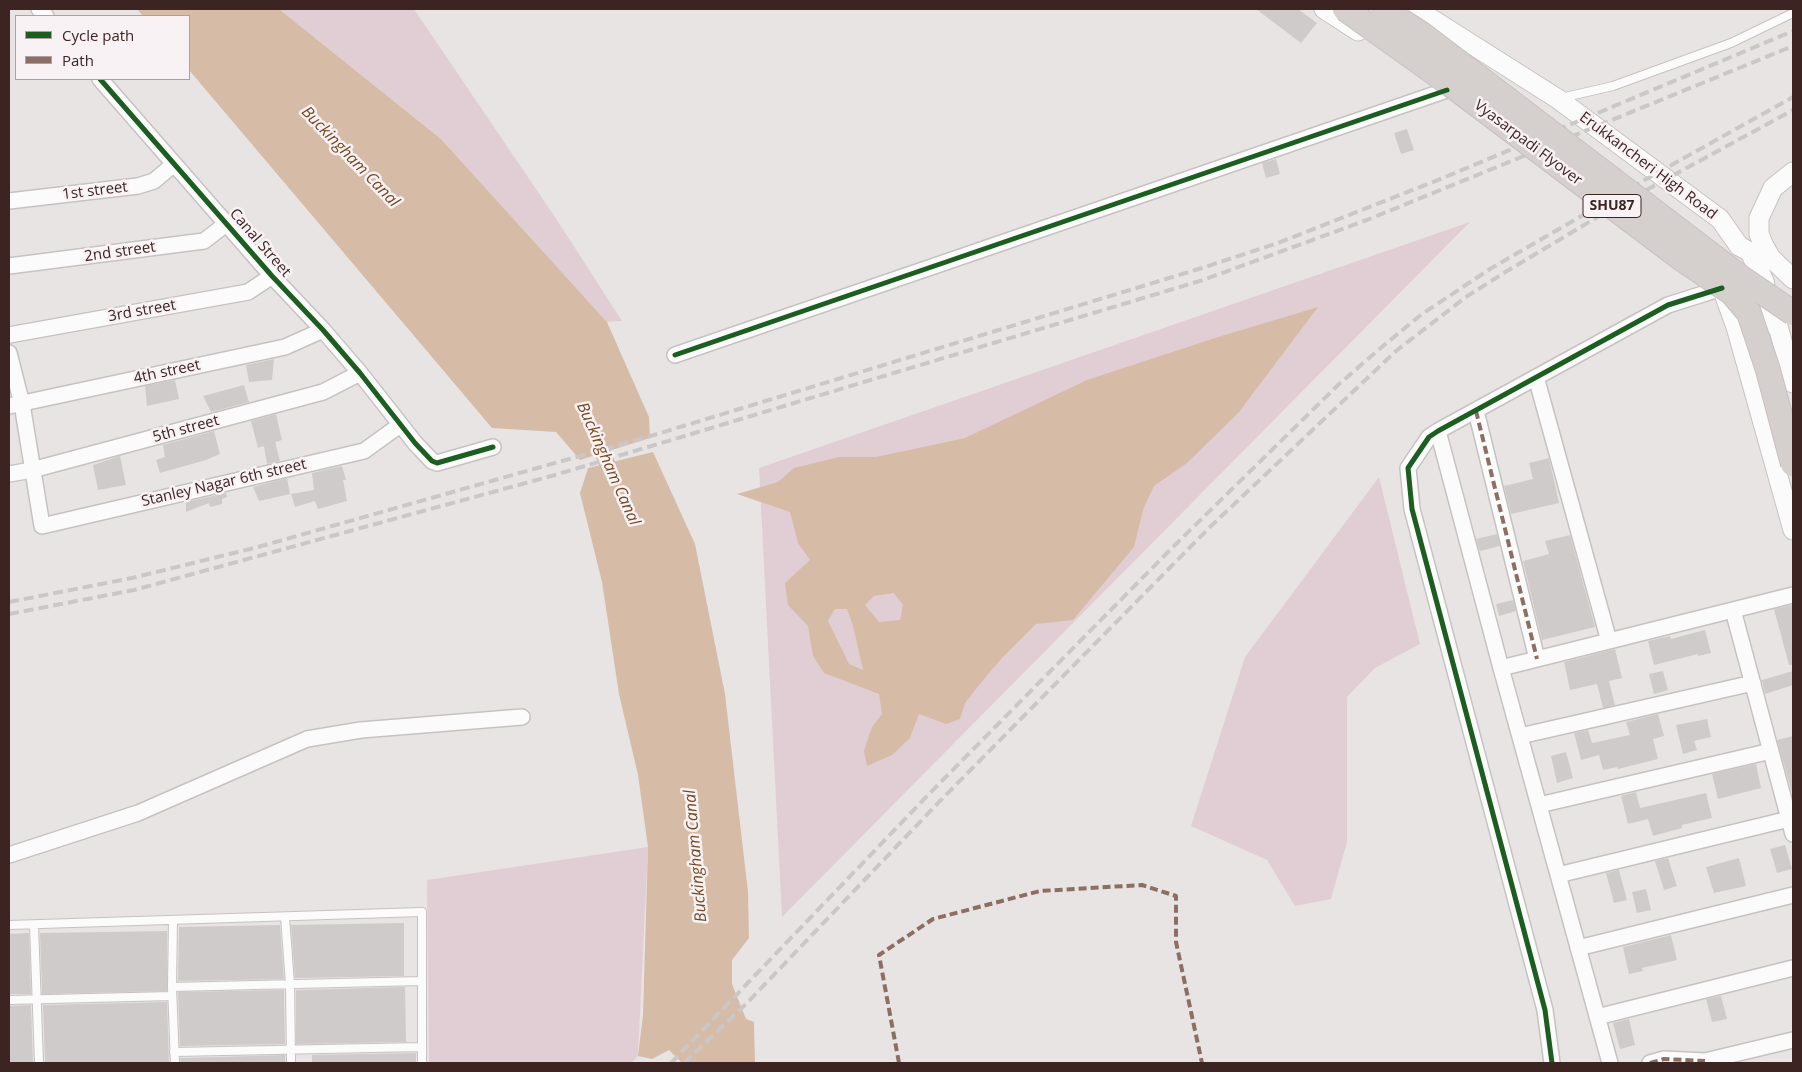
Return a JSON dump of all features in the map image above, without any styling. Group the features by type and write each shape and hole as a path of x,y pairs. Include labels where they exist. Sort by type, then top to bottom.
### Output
{"main road":[{"name":"Vyasarpadi Flyover","path":"1345,9 1450,84 1674,253 1732,293 1749,313 1768,370 1793,464"},
{"name":"Vyasarpadi Flyover","path":"1383,9 1423,35 1743,279 1784,325"}],"street":[{"path":"1324,9 1447,90 1457,92 1472,89 1500,63"},
{"name":"Erukkancheri High Road","path":"1416,9 1558,99 1720,219 1751,248 1784,325 1793,383"},
{"name":"Canal Street","path":"101,80 226,224 360,373 400,425 432,461 437,463 493,447"},
{"path":"675,354 1447,90"},
{"name":"1st street","path":"9,202 138,186 154,181 174,164"},
{"path":"1552,1063 1545,1010 1412,509 1408,468 1429,437 1668,305 1722,288 1760,234 1759,218 1773,188 1793,172"},
{"name":"2nd street","path":"9,266 204,241 226,224"},
{"path":"1737,330 1784,325 1793,279 1771,258 1751,248"},
{"name":"3rd street","path":"9,335 248,292 272,276"},
{"path":"1722,288 1737,330 1793,530"},
{"name":"4th street","path":"15,405 285,347 322,330"},
{"path":"9,353 15,405 32,470"},
{"name":"5th street","path":"9,474 32,470 323,392 360,373"},
{"path":"1536,377 1608,641"},
{"path":"1476,411 1537,659"},
{"name":"Stanley Nagar 6th street","path":"32,470 42,526 364,451 400,425"},
{"path":"1438,432 1610,1063"},
{"path":"1501,668 1793,595"},
{"path":"1558,875 1791,827 1733,610"},
{"path":"1520,736 1752,683"},
{"path":"9,855 138,813 307,739 362,730 522,718"},
{"path":"1539,805 1771,751"},
{"path":"1578,948 1793,895"},
{"path":"1598,1017 1793,968"},
{"path":"1650,1063 1664,1059 1705,1061 1793,1040"}],"lane":[{"path":"1558,99 1612,86 1722,46 1793,13"},
{"path":"9,925 422,912 422,1063"},
{"path":"285,917 290,984 291,1063"},
{"path":"173,920 172,996 175,1063"},
{"path":"34,925 39,1063"},
{"path":"172,986 422,981"},
{"path":"9,1000 172,996"},
{"path":"174,1052 422,1047"}],"shaded area":[{"path":"279,9 414,9 557,220 622,321 607,322 441,139"},
{"path":"1470,222 782,917 759,468"},
{"path":"1379,477 1420,644 1375,668 1347,697 1347,842 1331,899 1295,906 1267,860 1191,826 1245,657"},
{"path":"648,847 638,1056 631,1063 429,1063 427,880"}],"water":[{"path":"137,9 279,9 441,139 607,322 649,417 650,438 580,460 556,432 492,428 190,71 190,15 142,15"},
{"path":"1318,307 1239,412 1187,463 1154,486 1144,507 1134,547 1073,620 1036,624 984,679 965,703 960,719 946,724 919,714 910,738 892,755 867,766 864,751 872,727 882,714 879,694 824,673 813,656 808,626 788,605 785,583 810,560 798,543 790,512 737,494 778,482 794,468 839,457 876,457 965,438 1087,380 1218,337","holes":["894,593 903,605 900,620 879,622 865,605 874,596","835,609 847,609 863,670 849,664 828,621"]},
{"path":"653,452 695,544 725,694 748,892 749,938 732,960 732,984 746,1019 754,1022 755,1063 682,1063 669,1050 652,1059 638,1056 643,1015 648,847 638,775 619,694 602,582 580,493 588,468"}],"building":[{"path":"1256,9 1298,9 1317,23 1301,43"},
{"path":"1407,129 1414,150 1401,154 1394,133"},
{"path":"1276,159 1280,174 1266,178 1262,163"},
{"path":"274,359 272,380 249,382 246,365"},
{"path":"175,380 179,399 147,406 145,386"},
{"path":"244,385 249,402 211,412 203,396"},
{"path":"276,414 282,440 275,442 280,461 267,464 264,446 258,448 251,421"},
{"path":"214,431 220,454 160,473 156,460 165,457 163,445"},
{"path":"120,456 126,485 98,490 93,465"},
{"path":"1549,458 1559,503 1511,514 1504,486 1533,479 1529,463"},
{"path":"342,466 346,480 343,480 347,501 318,509 315,501 295,507 291,494 314,490 312,473"},
{"path":"287,478 290,494 259,501 253,487"},
{"path":"226,493 227,497 222,499 222,504 210,507 209,503 186,512 186,502"},
{"path":"1497,534 1500,546 1480,551 1476,539"},
{"path":"1570,535 1595,627 1542,640 1523,561 1549,554 1545,541"},
{"path":"1513,600 1516,611 1499,616 1496,604"},
{"path":"1793,605 1793,665 1789,665 1774,609"},
{"path":"1705,630 1711,653 1698,656 1698,654 1654,665 1648,641 1670,636 1671,639"},
{"path":"1615,649 1622,678 1609,681 1615,705 1603,708 1597,684 1570,690 1564,662"},
{"path":"1663,671 1668,690 1654,694 1649,674"},
{"path":"1793,671 1793,685 1765,694 1762,680"},
{"path":"1658,714 1664,736 1653,739 1658,759 1618,769 1617,767 1603,770 1599,755 1581,760 1574,733 1588,730 1592,743 1630,735 1626,722"},
{"path":"1707,719 1711,737 1694,741 1697,750 1683,754 1676,725"},
{"path":"1793,736 1793,796 1777,740"},
{"path":"1566,752 1573,778 1557,783 1551,756"},
{"path":"1756,764 1761,788 1718,799 1712,774"},
{"path":"1636,792 1640,808 1706,793 1712,818 1682,825 1682,828 1653,836 1648,819 1628,824 1621,796"},
{"path":"1785,845 1792,869 1777,873 1770,849"},
{"path":"1668,858 1677,886 1664,890 1655,861"},
{"path":"1739,858 1746,886 1714,893 1706,867"},
{"path":"1619,870 1627,900 1614,903 1606,873"},
{"path":"1646,889 1651,910 1637,913 1632,892"},
{"path":"404,923 404,976 295,978 291,925"},
{"path":"280,925 284,979 178,981 179,927"},
{"path":"167,931 167,991 42,994 40,933"},
{"path":"29,933 31,994 9,994 9,934"},
{"path":"1671,935 1677,960 1642,968 1643,971 1629,974 1623,947"},
{"path":"405,987 406,1042 296,1044 296,990"},
{"path":"284,990 285,1044 180,1046 178,992"},
{"path":"1721,996 1727,1019 1712,1022 1706,999"},
{"path":"167,1002 169,1063 45,1063 43,1005"},
{"path":"31,1005 33,1063 9,1063 9,1006"},
{"path":"1629,1019 1635,1045 1620,1049 1613,1023"},
{"path":"416,1053 416,1063 312,1063 312,1055"},
{"path":"285,1055 285,1063 181,1063 180,1058"}],"waterway":[{"name":"Buckingham Canal","path":"593,432 616,483"}],"railway":[{"path":"9,602 132,578 258,547 654,435 1202,268 1278,243 1443,178 1793,31"},
{"path":"9,614 134,590 555,475 1203,280 1367,220 1793,46"},
{"path":"671,1063 928,795 1173,547 1338,385 1383,346 1422,314 1490,269 1793,97"},
{"path":"684,1063 747,1003 938,803 1210,527 1396,351 1466,297 1507,271 1606,212 1793,110"}],"marked path":[{"path":"1476,411 1537,659"},
{"path":"899,1063 879,955 933,919 1040,891 1142,885 1176,896 1176,942 1202,1063"},
{"path":"1650,1063 1664,1059 1705,1061"}],"cycle path":[{"path":"101,80 272,276 323,330 360,373 415,443 432,461 437,463 493,447"},
{"path":"675,355 1447,90"},
{"path":"1552,1063 1545,1010 1412,509 1408,468 1429,437 1438,431 1668,305 1722,288"}]}
